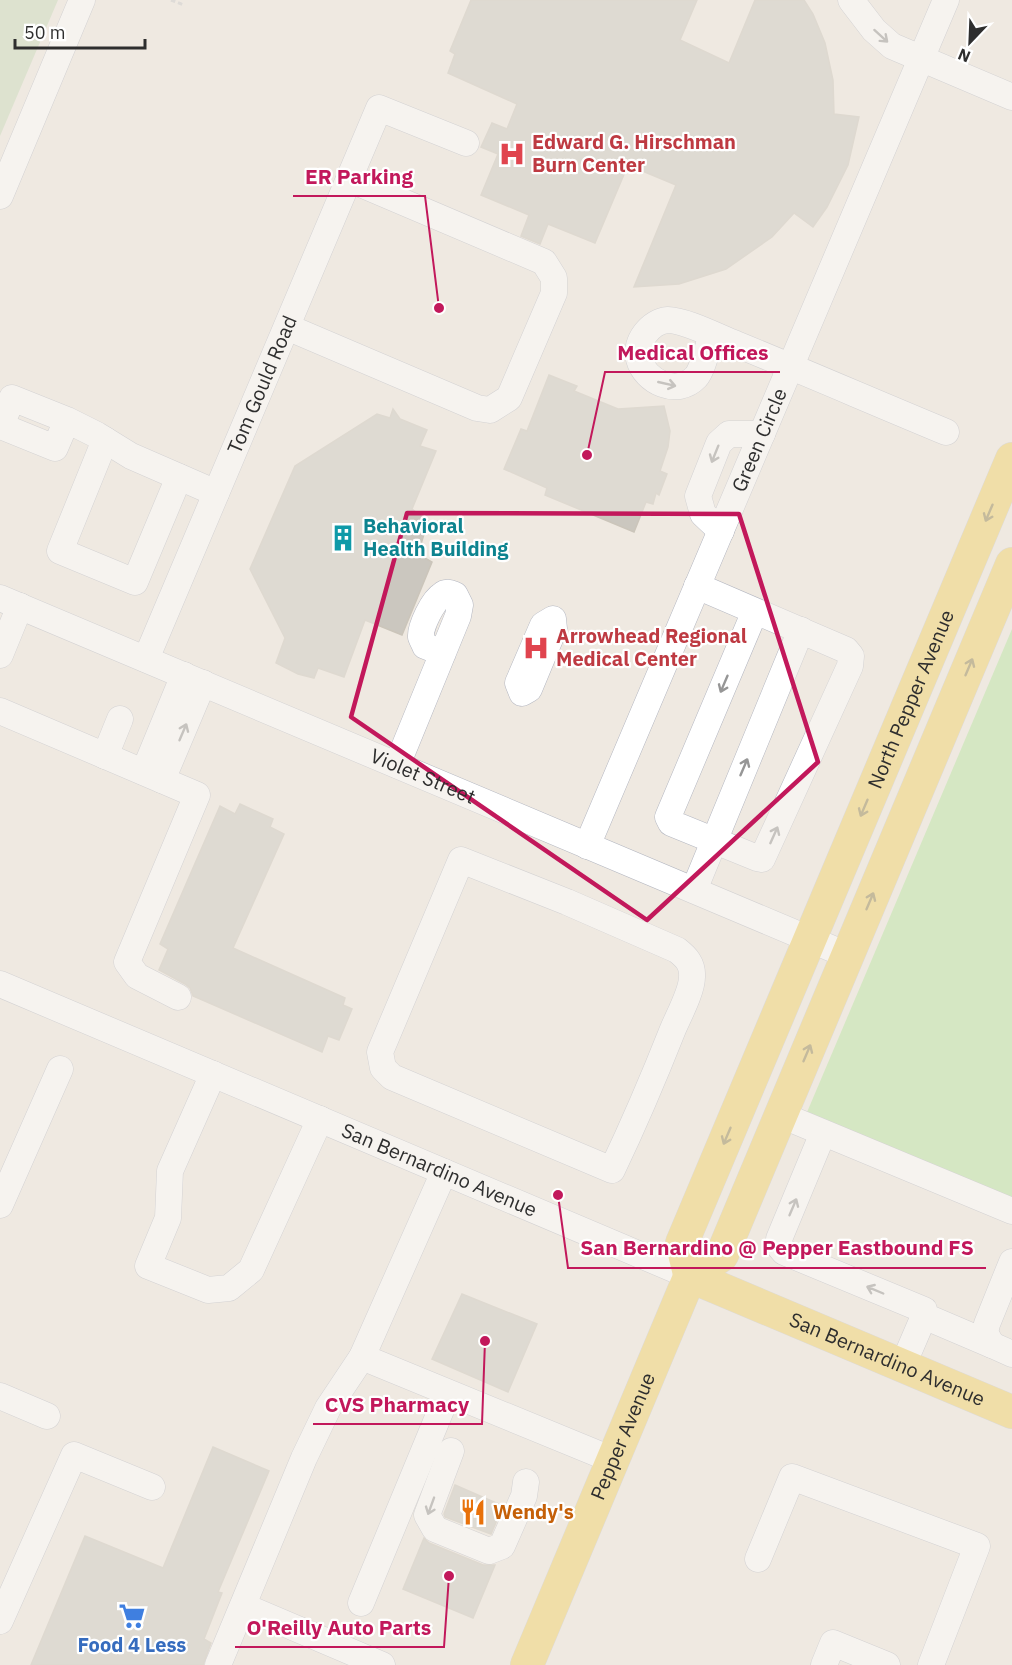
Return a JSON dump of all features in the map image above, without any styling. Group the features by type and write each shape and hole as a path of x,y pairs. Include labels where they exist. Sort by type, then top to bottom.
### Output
{"main road":[{"name":"North Pepper Avenue","path":"809,939 1012,459"},
{"path":"809,939 682,1243 690,1276 722,1255 1012,564"},
{"name":"San Bernardino Avenue","path":"690,1276 1012,1412"},
{"name":"Pepper Avenue","path":"527,1665 690,1276"}],"street":[{"path":"0,196 82,0"},
{"path":"851,0 874,30 892,46 1012,97"},
{"name":"Green Circle","path":"587,846 946,0"},
{"name":"Tom Gould Road","path":"146,659 379,108 466,143"},
{"path":"287,327 477,408 489,410 509,398 532,346 554,293 554,278 544,262 349,179"},
{"path":"712,335 946,432"},
{"path":"67,420 131,456 216,493"},
{"path":"721,531 703,514 698,500 719,444 729,434 762,434"},
{"path":"105,440 60,551 135,582 179,477"},
{"path":"700,579 755,611 846,650 851,656 850,666 762,859 671,823 668,817 755,611"},
{"path":"700,579 859,641"},
{"path":"0,655 5,601"},
{"name":"Violet Street","path":"5,601 847,955"},
{"path":"694,891 801,630"},
{"path":"398,765 443,653"},
{"path":"153,776 194,679"},
{"path":"0,711 197,795 127,962 136,975 178,997"},
{"path":"105,756 120,719"},
{"path":"460,860 567,902 677,950 686,957 691,966 692,979 681,1010 635,1122 612,1170 509,1127 392,1077 380,1061 380,1052 460,860"},
{"name":"San Bernardino Avenue","path":"0,984 690,1276"},
{"path":"0,1205 7,1166 60,1069"},
{"path":"213,1074 170,1171 168,1218 148,1266 208,1290 228,1288 251,1270 320,1119"},
{"path":"781,1115 1012,1211"},
{"path":"823,1132 779,1239 779,1246 784,1252 924,1310 924,1316 903,1365"},
{"path":"218,1665 309,1448 328,1408 362,1357 444,1172"},
{"path":"1002,1349 985,1333 1012,1262"},
{"path":"924,1316 1002,1349"},
{"path":"362,1357 613,1460"},
{"path":"361,1603 448,1393"},
{"path":"0,1396 47,1416"},
{"path":"452,1451 427,1515 435,1529 456,1538 489,1551 502,1546 524,1496 526,1482"},
{"path":"0,1621 74,1455 152,1487"},
{"path":"758,1559 792,1477 977,1546 931,1665"},
{"path":"243,1606 382,1665"},
{"path":"824,1665 833,1643 887,1665"}],"path":[{"path":"171,0 184,5"}],"highlighted area":[{"path":"407,513 739,514 818,762 647,920 351,717"}],"green space":[{"path":"0,0 58,0 0,136"},
{"path":"1012,629 1012,1205 802,1124"}],"building":[{"path":"471,0 697,0 680,40 729,63 755,0 804,0 813,14 825,43 833,80 834,114 859,117 848,165 827,207 813,227 794,213 772,237 726,269 679,284 634,287 676,185 628,165 595,243 548,224 540,244 521,236 529,215 481,195 498,154 481,147 492,123 507,129 517,104 448,73 455,54 450,51"},
{"path":"549,375 577,386 574,391 618,409 664,406 670,431 668,447 660,471 667,474 659,495 656,493 653,504 646,502 634,532 545,495 547,488 504,469 521,429 527,431"},
{"name":"Behavioral Health Building","path":"393,409 400,419 427,430 420,446 436,451 412,509 428,521 418,554 432,562 402,635 365,620 344,677 318,668 314,678 298,674 276,663 285,638 250,569 295,466 377,414 390,418"},
{"path":"240,804 273,819 270,827 284,834 233,948 345,998 343,1005 352,1009 339,1040 328,1036 322,1052 193,996 190,988 185,984 159,970 168,949 160,944 220,806 235,814"},
{"path":"462,1294 537,1324 508,1392 432,1359"},
{"name":"Food 4 Less","path":"213,1447 269,1471 218,1592 222,1593 204,1639 211,1643 203,1665 31,1665 85,1536 163,1568"},
{"name":"Wendy's","path":"455,1485 503,1506 491,1534 445,1517 444,1514"},
{"path":"424,1538 429,1543 483,1565 495,1565 473,1618 403,1589"}],"place":[{"name":"Edward G. Hirschman Burn Center","path":"512,154"},
{"name":"ER Parking","path":"439,308"},
{"name":"Medical Offices","path":"587,455"},
{"name":"Behavioral Health Building","path":"343,538"},
{"name":"Arrowhead Regional Medical Center","path":"536,648"},
{"name":"San Bernardino @ Pepper Eastbound FS","path":"558,1195"},
{"name":"CVS Pharmacy","path":"485,1341"},
{"name":"Wendy's","path":"473,1512"},
{"name":"O'Reilly Auto Parts","path":"449,1576"},
{"name":"Food 4 Less","path":"132,1616"}]}
